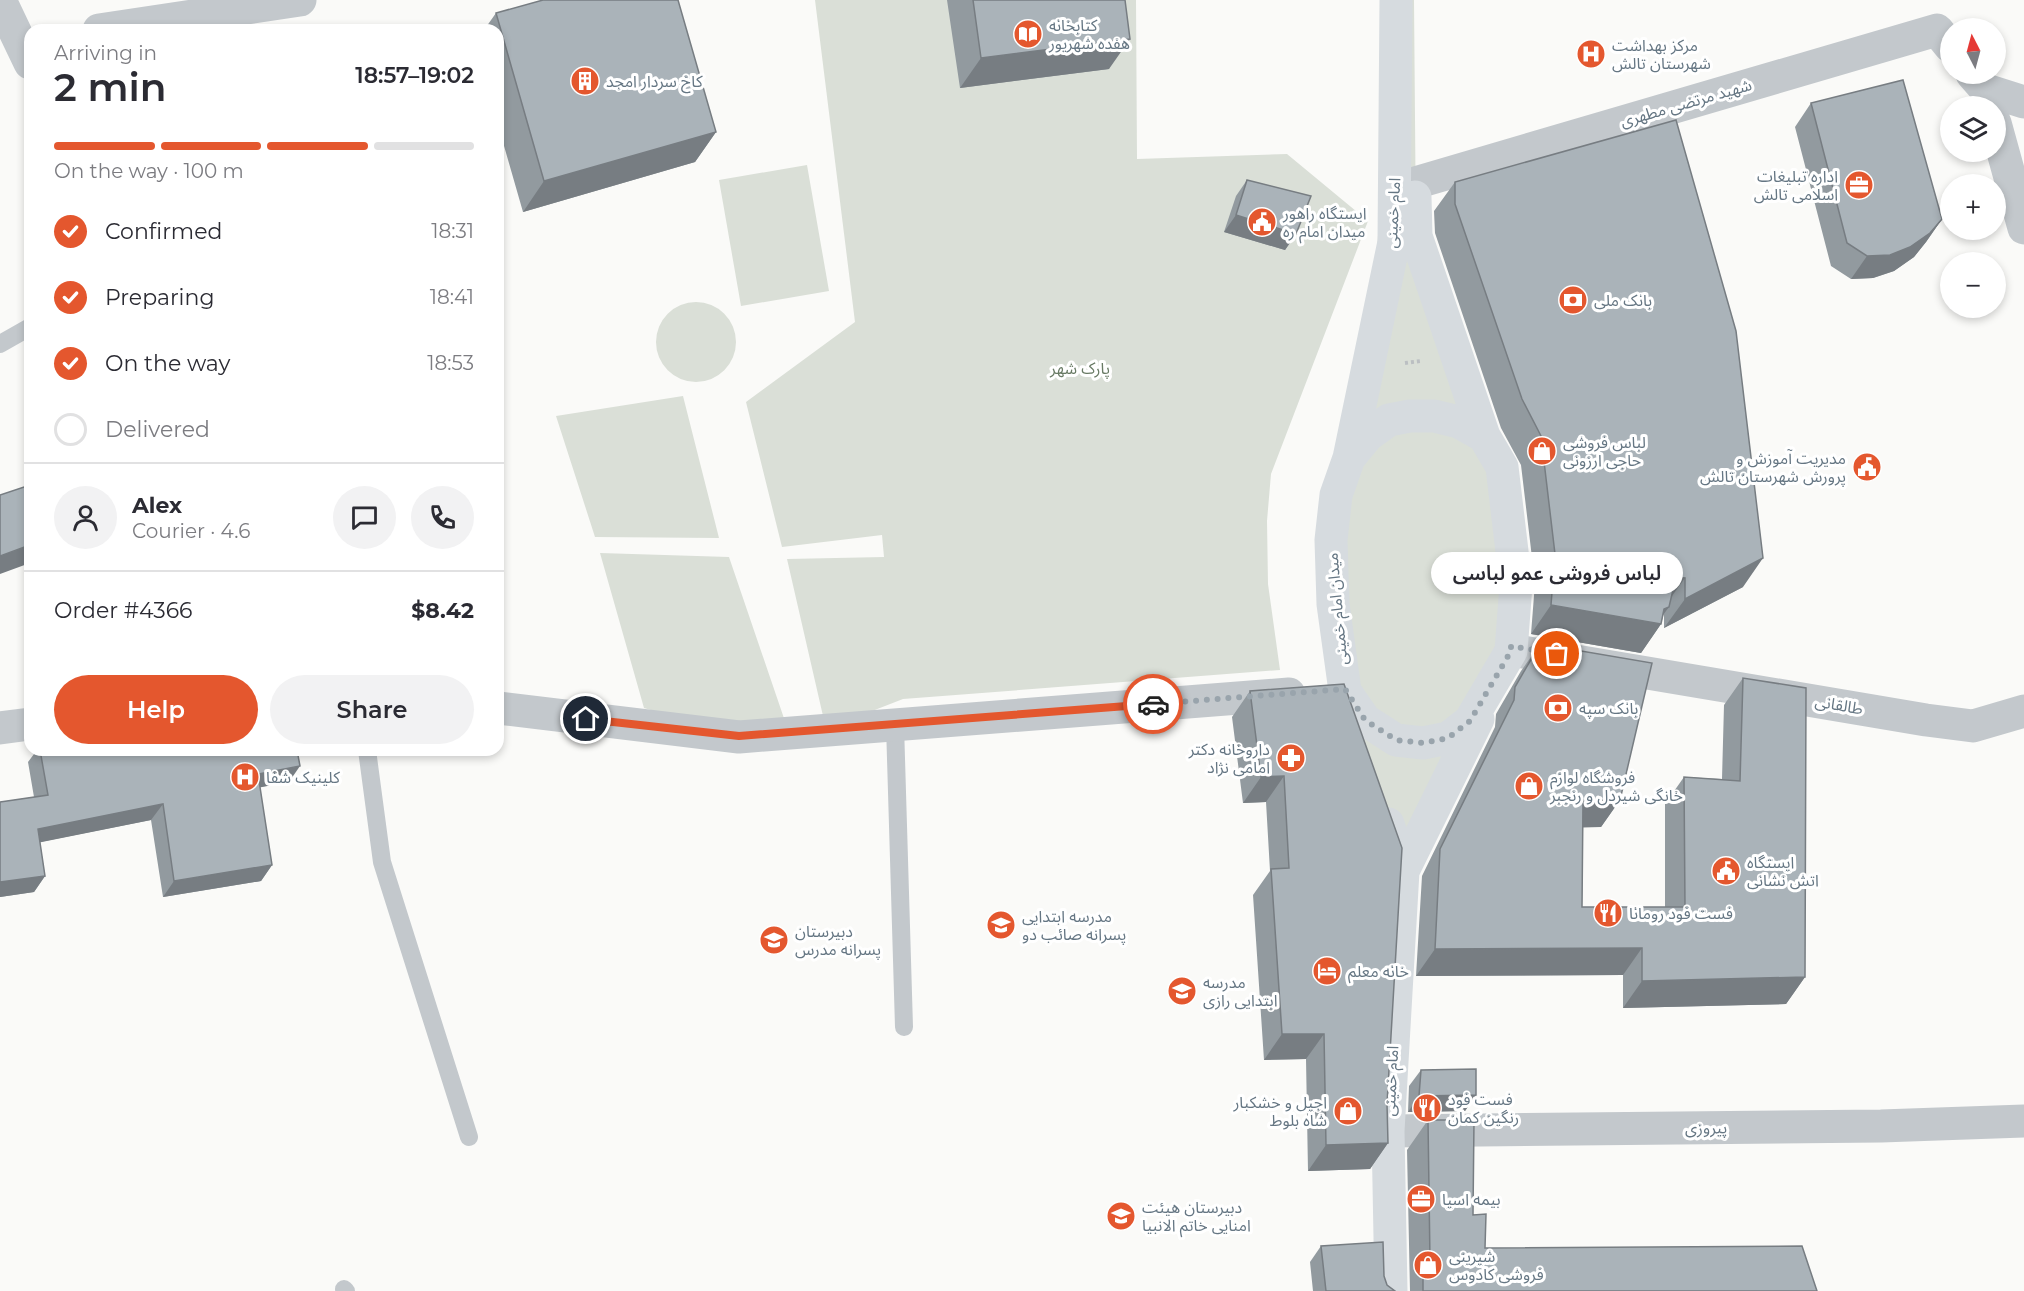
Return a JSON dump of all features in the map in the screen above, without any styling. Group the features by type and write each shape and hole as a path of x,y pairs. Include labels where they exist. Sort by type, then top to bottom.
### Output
{"main road":[{"name":"امام خمینی","path":"1349,458 1394,242 1396,0"},
{"name":"امام خمینی","path":"1414,0 1416,236 1484,436"},
{"name":"میدان امام خمینی","path":"1410,416 1434,416 1459,422 1484,436 1502,467 1508,504 1516,585 1511,649 1470,721 1448,738 1423,743 1396,740 1365,720 1345,690 1333,604 1331,540 1336,495 1349,458 1368,435 1389,420 1410,416"},
{"name":"امام خمینی","path":"1403,871 1511,649"},
{"path":"1345,690 1367,758"},
{"name":"امام خمینی","path":"1378,792 1403,871 1389,1131 1391,1291"}],"street":[{"path":"139,24 300,0"},
{"path":"1,2 24,43"},
{"name":"شهید مرتضی مطهری","path":"1415,183 1937,30 1940,34"},
{"path":"1983,90 2024,102"},
{"path":"2006,162 2024,228"},
{"name":"طالقانی","path":"1511,649 1926,720 1973,726 2024,709"},
{"path":"504,709 739,736 1345,690"},
{"path":"0,728 24,725"},
{"name":"پیروزی","path":"1389,1131 1881,1126 2024,1120"}],"lane":[{"path":"0,344 24,330"},
{"path":"896,725 904,1027"},
{"path":"368,756 382,862 468,1137"}],"path":[{"path":"1368,366 1457,358"}],"green space":[{"name":"پارک شهر","path":"815,0 1136,0 1137,159 1287,154 1368,221 1271,474 1267,521 1268,584 1280,670 903,699 826,729 787,559 884,557 882,535 782,547 746,402 855,322"},
{"path":"1396,0 1414,0 1416,236 1484,435 1511,644 1403,870 1346,693 1334,604 1368,366"},
{"path":"807,165 829,291 741,306 719,180"},
{"path":"696,302 711,305 724,314 733,327 736,342 733,357 724,370 711,379 696,382 681,379 668,370 659,357 656,342 659,327 668,314 681,305"},
{"path":"683,396 719,538 595,537 556,416"},
{"path":"600,553 729,557 789,733 739,736 644,708"}],"building":[{"name":"کاخ سردار امجد","path":"543,0 678,0 716,132 544,181 504,41 504,24 499,24 496,13"},
{"path":"973,0 1125,0 1130,39 981,58"},
{"name":"اداره تبلیغات اسلامی تالش","path":"1903,80 1940,212 1940,221 1930,233 1910,247 1890,255 1867,256 1847,243 1811,103"},
{"path":"1676,120 1736,331 1763,558 1685,599 1685,578 1676,577 1669,607 1664,609 1661,624 1551,605 1555,554 1541,436 1522,399 1455,204 1455,182"},
{"path":"1247,180 1311,196 1296,234 1236,215"},
{"path":"24,487 24,547 0,556 0,495"},
{"path":"1540,644 1652,663 1620,800 1583,800 1582,907 1685,907 1684,777 1740,781 1743,678 1806,688 1805,977 1642,981 1642,948 1435,949 1440,849 1514,700 1515,687"},
{"path":"1344,684 1402,848 1387,1104 1388,1143 1326,1145 1324,1034 1282,1034 1271,869 1289,868 1284,776 1261,777 1250,691"},
{"path":"41,756 298,756 300,766 258,774 272,865 174,881 163,804 38,829 45,876 0,882 0,802 48,795"},
{"path":"1476,1069 1476,1095 1419,1096 1421,1070"},
{"path":"1428,1120 1474,1120 1473,1215 1486,1214 1485,1248 1802,1246 1817,1291 1423,1291 1423,1277 1430,1261"},
{"path":"1383,1242 1384,1276 1387,1285 1395,1291 1326,1291 1321,1246"}],"way so far":[{"path":"1153,704 1345,689 1365,720 1396,740 1423,743 1448,738 1470,721 1511,651 1511,646 1557,654"}],"place":[{"name":"کتابخانه هفده شهریور","path":"1028,34"},
{"name":"مرکز بهداشت شهرستان تالش","path":"1591,54"},
{"name":"کاخ سردار امجد","path":"585,81"},
{"name":"اداره تبلیغات اسلامی تالش","path":"1859,185"},
{"name":"ایستگاه راهور میدان امام ره","path":"1262,222"},
{"name":"بانک ملی","path":"1573,300"},
{"name":"لباس فروشی حاجی ارزونی","path":"1542,451"},
{"name":"مدیریت آموزش و پرورش شهرستان تالش","path":"1867,467"},
{"name":"لباس فروشی عمو لباسی","path":"1557,654"},
{"name":"بانک سپه","path":"1558,708"},
{"name":"داروخانه دکتر امامی نژاد","path":"1291,758"},
{"name":"کلینیک شفا","path":"245,777"},
{"name":"فروشگاه لوازم خانگی شیردل و رنجبر","path":"1529,786"},
{"name":"ایستگاه اتش نشانی","path":"1726,871"},
{"name":"فست فود رومانا","path":"1608,913"},
{"name":"مدرسه ابتدایی پسرانه صائب دو","path":"1001,925"},
{"name":"دبیرستان پسرانه مدرس","path":"774,940"},
{"name":"خانه معلم","path":"1327,971"},
{"name":"مدرسه ابتدایی رازی","path":"1182,991"},
{"name":"فست فود رنگین کمان","path":"1427,1108"},
{"name":"اجیل و خشکبار شاه بلوط","path":"1348,1111"},
{"name":"بیمه اسیا","path":"1421,1199"},
{"name":"دبیرستان هیئت امنایی خاتم الانبیا","path":"1121,1216"},
{"name":"شیرینی فروشی کادوس","path":"1428,1265"}],"route":[{"path":"586,719 739,736 1153,704"}]}
